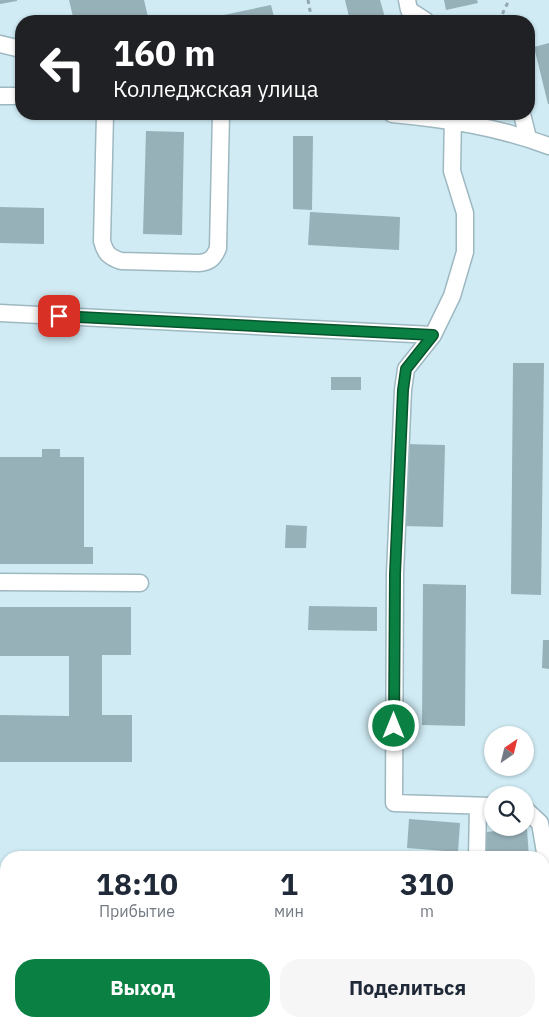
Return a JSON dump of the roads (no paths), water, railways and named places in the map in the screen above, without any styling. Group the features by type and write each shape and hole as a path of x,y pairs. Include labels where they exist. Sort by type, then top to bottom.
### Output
{"street":[{"path":"407,0 409,10 417,15"},
{"path":"0,44 15,48"},
{"path":"0,96 15,96"},
{"path":"105,120 102,241 104,251 112,258 121,261 199,263 208,262 215,256 218,248 221,120"},
{"path":"452,120 452,171 464,213 465,252 452,296 433,335 406,369 403,390 395,574 394,803 484,806"},
{"path":"463,120 528,138 549,146"},
{"path":"524,120 528,138"},
{"path":"0,313 433,335"},
{"path":"0,582 140,583"},
{"path":"478,851 484,812"},
{"path":"534,817 540,823 545,851"}]}
